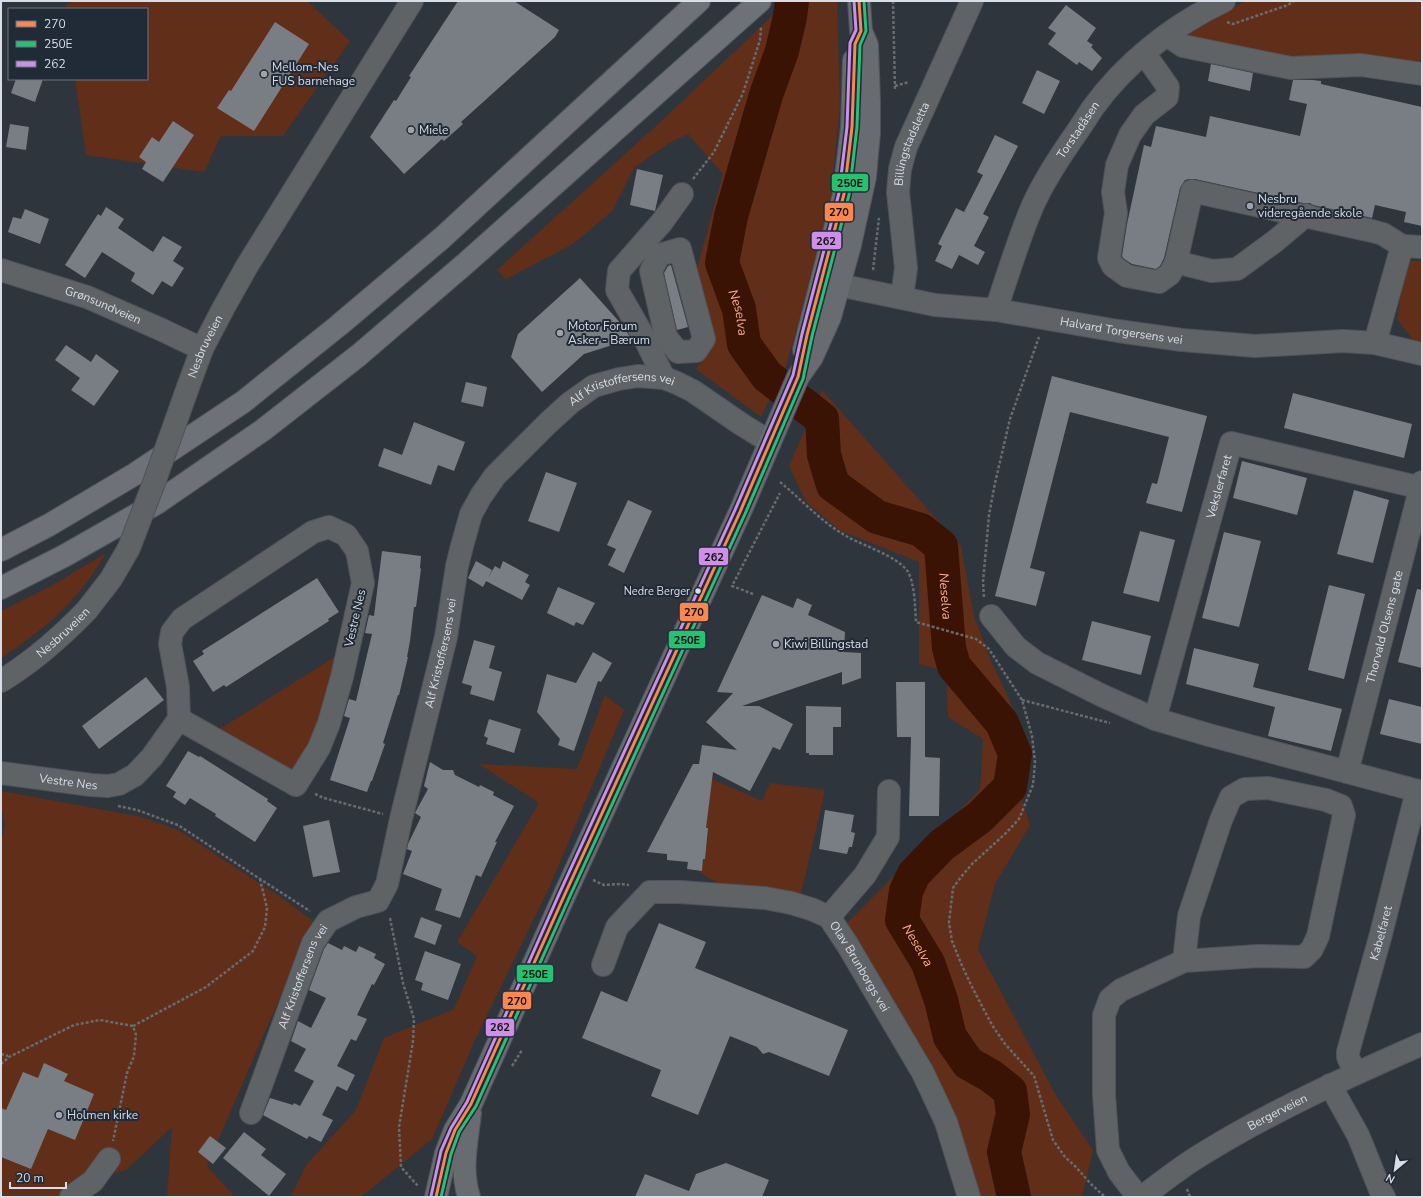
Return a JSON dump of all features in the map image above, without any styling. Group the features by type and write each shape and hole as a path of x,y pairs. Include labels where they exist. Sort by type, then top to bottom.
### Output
{"highway":[{"path":"1,550 49,525 135,474 249,397 338,326 442,238 699,1"},
{"path":"1,588 64,556 157,503 263,430 359,354 460,268 760,1"}],"main road":[{"path":"428,1192 455,1130 471,1104 798,377 807,335 831,283 852,127 855,44 861,31 859,1"},
{"path":"469,1197 465,1182 464,1155 471,1104"}],"street":[{"name":"Nesbruveien","path":"1,681 39,656 64,634 87,610 111,579 129,548 202,349 224,306 412,1"},
{"name":"Billingstadsletta","path":"902,297 906,268 898,192 900,169 906,147 972,1"},
{"name":"Torstadåsen","path":"996,310 1030,212 1051,171 1093,108 1114,83 1144,53 1167,35 1203,11 1224,1"},
{"path":"1167,35 1183,46 1291,68 1361,65 1422,74"},
{"path":"1144,53 1168,87 1167,97 1144,115 1130,135 1117,164 1113,192 1116,213 1109,258 1113,266 1126,276 1159,282 1170,274 1176,262 1192,191 1306,215 1383,234 1412,246 1375,343"},
{"path":"664,378 616,290 619,271 662,222 682,194"},
{"path":"1176,262 1212,271 1237,269 1274,242 1306,215"},
{"path":"662,222 676,235 680,249"},
{"name":"Grønsundveien","path":"1,270 87,297 202,349"},
{"name":"Halvard Torgersens vei","path":"831,283 935,305 996,310 1118,331 1182,340 1255,346 1343,341 1375,343 1422,354"},
{"name":"Alf Kristoffersens vei","path":"251,1113 313,943 328,921 356,907 378,901 387,884 401,819 446,637 457,566 462,546 471,514 481,496 496,476 548,423 570,403 594,386 619,379 638,376 664,378 678,383 693,391 770,442"},
{"name":"Vekslerfaret","path":"1155,719 1231,443 1422,486"},
{"name":"Thorvald Olsens gate","path":"1347,772 1422,486"},
{"name":"Vestre Nes","path":"1,773 108,786 119,784 135,775 152,758 179,719 178,688 170,644 172,632 182,619 312,532 329,527 346,535 357,551 362,583 342,676 329,723 319,748 296,786"},
{"path":"991,616 1016,648 1037,663 1103,696 1155,719 1209,735 1419,791"},
{"path":"179,719 296,786"},
{"path":"1138,1197 1119,1172 1108,1150 1104,1095 1104,1015 1110,999 1121,990 1184,961 1258,956 1304,956 1312,949 1318,936 1344,815 1341,806 1326,800 1268,788 1245,789 1231,797 1221,820 1190,916 1184,961"},
{"path":"829,917 865,875 888,837 889,790"},
{"name":"Kabelfaret","path":"1355,1073 1348,1057 1348,1052 1419,791"},
{"name":"Olav Brunborgs vei","path":"603,965 617,927 650,892 680,892 765,898 812,909 829,917 847,944 923,1074 946,1122 969,1197"},
{"name":"Bergerveien","path":"1142,1197 1209,1150 1258,1122 1355,1073 1422,1044"},
{"path":"1330,1085 1358,1135 1384,1197"},
{"path":"71,1197 93,1181 109,1159"}],"path":[{"path":"893,1 895,90"},
{"path":"1203,11 1233,24 1288,5 1294,1"},
{"path":"682,194 714,152 743,93 760,40"},
{"path":"895,86 909,82"},
{"path":"873,270 879,216"},
{"path":"991,616 985,603 983,582 992,502 1010,419 1040,337"},
{"path":"780,482 798,496 821,520 847,537 899,562 908,572 912,587 916,622 976,639 989,649 1022,700 1032,736 1035,762 1033,785 1019,819 972,864 953,888 949,923 952,941 971,985 992,1025 1005,1044 1034,1076 1053,1140 1065,1157 1105,1197"},
{"path":"753,594 732,586 780,493"},
{"path":"296,786 324,798 401,819"},
{"path":"115,805 137,810 178,825 260,879 328,921"},
{"path":"589,878 604,885 621,884 635,886"},
{"path":"1,1064 9,1056 74,1025 100,1020 133,1026 206,987 253,951 264,926 267,908 260,879"},
{"path":"378,901 388,911 403,983 414,1019 413,1041 399,1127 401,1167 428,1192"},
{"path":"109,1159 127,1073 134,1056 136,1035 133,1026"},
{"path":"511,1068 522,1050"},
{"path":"1,1054 9,1056"}],"shaded area":[{"path":"74,1 307,1 350,41 283,136 221,136 204,172 86,155 75,80 148,80 148,8 66,8 65,5"},
{"path":"788,1 837,1 840,106 829,214 786,366 761,417 696,369 712,347 697,269 723,174 688,134 669,143 634,168 612,211 573,244 506,279 497,270 656,126"},
{"path":"1246,1 1422,1 1422,52 1415,77 1163,40"},
{"path":"1406,261 1422,261 1422,346 1417,345 1397,319"},
{"path":"822,390 961,547 974,616 991,661 1009,699 1029,762 1022,801 1030,825 995,884 978,949 1057,1097 1093,1150 1082,1197 976,1197 845,925 980,790 983,739 948,717 946,671 919,664 919,562 841,531 806,502 789,466"},
{"path":"106,553 77,595 56,616 1,658 1,611 51,586"},
{"path":"336,656 318,734 297,768 289,772 215,732"},
{"path":"605,695 624,710 549,888 475,1040 432,1139 361,1197 290,1197 307,1164 356,1110 384,1038 454,1009 477,956 457,942 539,803 479,764 577,769"},
{"path":"712,779 762,801 770,783 825,790 800,898 723,886 699,872"},
{"path":"1,791 142,817 180,831 286,901 313,921 207,1166 235,1197 167,1197 172,1127 126,1170 94,1178 70,1197 1,1197 1,842 5,826 1,803"}],"building":[{"path":"458,1 514,1 559,30 555,37 461,122 463,124 444,141 442,139 404,174 370,137 394,100 396,101 411,77 409,76"},
{"path":"1066,5 1096,28 1087,41 1093,45 1091,47 1102,58 1092,71 1079,62 1077,65 1048,44 1056,33 1048,28"},
{"path":"275,22 309,44 254,131 217,108 229,90 231,91"},
{"path":"1211,64 1253,73 1250,91 1208,81"},
{"path":"1037,70 1060,81 1044,114 1022,103"},
{"path":"16,80 43,80 35,102 11,93"},
{"path":"1293,80 1321,81 1321,84 1422,107 1422,226 1404,222 1406,212 1375,205 1372,218 1313,205 1310,203 1303,203 1195,179 1189,179 1185,180 1180,188 1164,258 1160,266 1156,269 1132,264 1123,258 1122,256 1127,224 1144,145 1151,147 1156,126 1206,137 1210,116 1300,136 1307,104 1289,100"},
{"path":"173,121 194,135 163,182 142,169 146,162 139,157 152,137 159,142"},
{"path":"10,124 29,127 26,150 6,147"},
{"path":"995,135 1018,146 983,214 989,217 974,246 985,252 978,265 959,255 952,269 935,261 942,246 938,244 956,208 964,212 983,175 977,172"},
{"path":"637,169 663,175 655,211 630,205"},
{"path":"106,207 124,219 118,228 153,252 163,236 182,247 173,261 184,268 172,287 162,281 153,295 131,281 135,273 102,252 85,278 65,265 98,214 101,216"},
{"path":"25,209 49,219 40,244 8,232 13,217 21,219"},
{"path":"671,265 688,327 677,330 664,273 668,266"},
{"path":"580,278 624,327 631,339 584,354 542,392 511,357 518,334"},
{"path":"66,345 91,362 96,354 119,371 94,406 71,390 80,378 55,360"},
{"path":"1052,376 1207,416 1182,512 1146,503 1152,483 1157,484 1169,437 1070,412 1030,568 1045,572 1036,606 995,596"},
{"path":"466,382 487,387 483,407 461,402"},
{"path":"1293,393 1412,424 1404,458 1284,428"},
{"path":"414,422 465,442 454,471 438,465 431,485 378,466 384,448 402,455"},
{"path":"1242,461 1307,478 1297,515 1233,498"},
{"path":"546,472 577,483 559,532 528,521"},
{"path":"1354,490 1389,500 1373,563 1337,554"},
{"path":"628,500 652,511 624,573 608,565 616,549 607,545"},
{"path":"1140,531 1175,540 1159,602 1123,593"},
{"path":"1224,532 1261,541 1239,627 1202,618"},
{"path":"382,551 421,556 421,569 416,607 414,607 408,657 399,695 383,743 385,744 367,792 330,780 350,718 344,716 349,699 356,701 372,634 365,633 369,615 374,616"},
{"path":"476,561 492,570 483,587 468,578"},
{"path":"503,561 529,575 525,582 530,585 522,600 486,581 495,566 500,569"},
{"path":"317,578 339,612 328,619 329,621 226,687 224,685 213,692 193,661 204,654 202,651"},
{"path":"1329,585 1365,594 1344,679 1308,670"},
{"path":"558,587 595,603 583,625 576,622 574,626 547,613"},
{"path":"1417,589 1422,590 1422,668 1398,662"},
{"path":"762,595 793,608 797,598 812,605 808,615 845,632 844,652 861,653 861,678 842,685 842,672 742,706 759,706 793,724 780,750 773,747 750,791 713,772 706,828 708,828 705,859 703,859 702,871 687,869 688,862 667,860 667,854 647,852 693,764 699,764 702,745 737,750 706,722 733,693 717,692"},
{"path":"1092,621 1151,636 1141,675 1082,660"},
{"path":"474,640 495,646 489,668 502,672 494,701 470,694 472,686 462,683"},
{"path":"1194,648 1259,664 1253,687 1342,709 1331,751 1268,736 1275,707 1186,684"},
{"path":"593,652 612,663 601,682 598,681 574,751 558,745 560,739 537,712 547,674 576,683"},
{"path":"146,677 164,700 99,749 82,726"},
{"path":"896,682 925,682 925,757 940,758 939,816 909,816 911,737 897,737"},
{"path":"1389,699 1422,707 1422,744 1380,734"},
{"path":"806,706 841,707 841,727 833,727 833,755 809,755 809,753 806,753"},
{"path":"489,719 521,729 514,753 486,744 488,738 484,736"},
{"path":"188,751 199,757 200,756 268,799 267,801 277,808 255,842 215,816 216,814 190,798 185,805 173,797 176,792 166,786"},
{"path":"430,762 443,770 453,770 455,775 479,787 480,785 494,792 493,795 514,806 495,842 497,842 481,877 476,875 460,918 435,910 442,889 403,874 412,851 407,849 408,844 421,817 415,813 428,789 424,786"},
{"path":"825,810 854,815 851,832 855,833 852,847 849,847 847,854 819,849"},
{"path":"329,820 340,872 313,877 303,826"},
{"path":"421,917 442,925 435,945 414,937"},
{"path":"659,923 706,942 695,968 848,1030 829,1076 769,1052 763,1054 757,1047 730,1036 698,1115 651,1096 661,1070 582,1038 601,991 627,1002"},
{"path":"328,943 342,950 344,946 356,952 359,946 376,954 374,958 385,964 374,985 372,984 357,1015 367,1019 356,1041 351,1039 337,1066 355,1075 347,1091 337,1086 322,1115 333,1120 321,1142 309,1136 307,1139 263,1115 270,1098 293,1105 294,1103 300,1106 314,1081 294,1071 306,1049 291,1041 298,1021 311,1028 326,998 309,990 324,949"},
{"path":"425,951 461,964 448,1000 421,990 423,983 415,980"},
{"name":"Holmen kirke","path":"44,1063 68,1074 64,1081 94,1094 75,1140 48,1129 31,1169 1,1157 1,1108 6,1110 23,1072 38,1078"},
{"path":"244,1132 266,1149 261,1155 286,1174 269,1196 223,1158"},
{"path":"210,1136 226,1148 213,1164 198,1152"},
{"path":"726,1163 769,1180 762,1197 635,1197 645,1174 689,1191 696,1174"}],"waterway":[{"name":"Neselva","path":"792,1 782,51 766,95 731,216 722,263 739,309 744,344 767,376 822,419 824,455 833,485 877,517 921,530 941,546 949,648 954,666 1002,723 1015,754 1010,787 980,817 942,845 914,874 906,891 902,920 928,963 941,1000 950,1037 968,1063 991,1076 1010,1091 1013,1114 1004,1152 1014,1197"}],"transit line":[{"name":"262","path":"431,1196 441,1151 451,1128 467,1102 560,892 735,510 793,375 802,334 839,193 847,127 850,43 856,30 854,1"},
{"name":"270","path":"436,1197 446,1153 455,1130 471,1104 565,894 740,512 798,377 807,335 844,194 852,127 855,44 861,31 859,1"},
{"name":"250E","path":"441,1197 451,1154 459,1132 476,1106 570,896 745,514 803,379 812,336 849,195 857,127 860,45 866,31 864,1"}],"place":[{"name":"Mellom-Nes FUS barnehage","path":"264,74"},
{"name":"Miele","path":"411,130"},
{"name":"Nesbru videregående skole","path":"1250,206"},
{"name":"Motor Forum Asker - Bærum","path":"560,333"},
{"name":"Nedre Berger","path":"698,591"},
{"name":"Kiwi Billingstad","path":"776,644"},
{"name":"Holmen kirke","path":"59,1115"}]}
